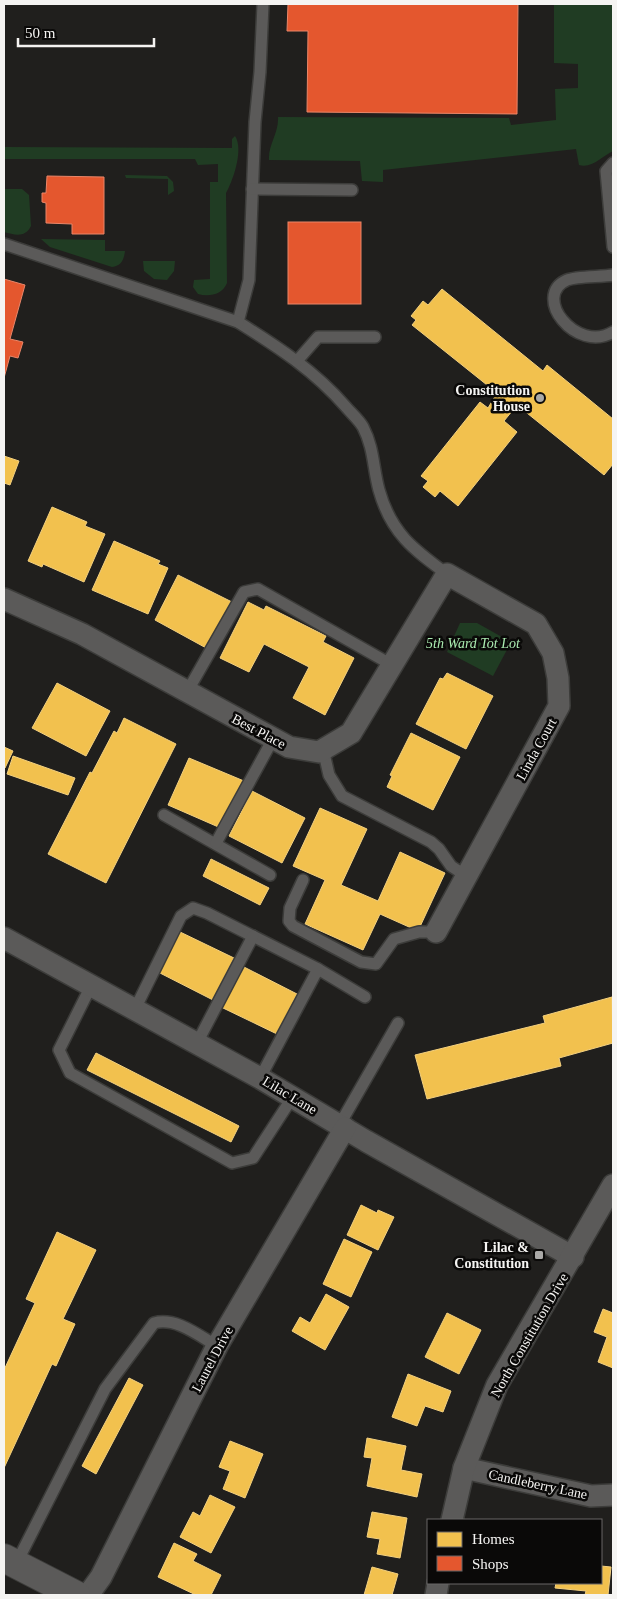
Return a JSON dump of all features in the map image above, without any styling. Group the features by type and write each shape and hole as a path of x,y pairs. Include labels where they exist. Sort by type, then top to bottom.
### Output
{"street":[{"path":"323,750 351,734 447,574"},
{"name":"Linda Court","path":"436,932 559,706 558,678 553,653 536,624 447,574"},
{"name":"Best Place","path":"4,599 82,634 289,747 319,752 323,750"},
{"name":"Lilac Lane","path":"4,938 260,1078 573,1257"},
{"name":"Laurel Drive","path":"88,1595 100,1576 217,1346 342,1126"},
{"name":"North Constitution Drive","path":"452,1519 464,1468 497,1386 613,1185"},
{"name":"Candleberry Lane","path":"464,1468 591,1496 613,1495"},
{"path":"10,1561 76,1595"}],"lane":[{"path":"238,322 249,280 252,189 263,4"},
{"path":"613,163 606,170 613,247"},
{"path":"252,189 352,190"},
{"path":"4,244 238,322 316,375 363,426 374,453 379,489 391,520 412,548 447,574"},
{"path":"613,275 568,280 558,290 554,304 558,317 586,338 613,332"},
{"path":"297,361 318,337 375,337"},
{"path":"187,692 244,592 258,589 392,665"},
{"path":"216,843 273,739"},
{"path":"323,750 329,775 342,796 431,842 439,849 451,866 466,876"},
{"path":"164,815 270,875"},
{"path":"304,880 290,908 289,921 293,926 361,962 376,964 394,939 402,935 436,932"},
{"path":"134,1009 181,916 193,908 207,913 318,969 365,997"},
{"path":"197,1043 253,936"},
{"path":"260,1078 318,969"},
{"path":"91,986 59,1050 70,1073 78,1078 232,1163 253,1158 292,1098"},
{"path":"342,1126 398,1023"},
{"path":"10,1561 105,1389 154,1323 164,1320 189,1330 217,1346"}],"green space":[{"path":"554,4 613,4 613,151 597,161 584,166 579,165 576,149 383,170 383,182 362,181 360,161 269,160 278,117 509,118 511,125 556,120 555,89 578,88 578,64 554,63"},
{"path":"235,136 238,157 232,181 226,193 227,283 219,293 211,295 198,294 193,287 194,280 210,279 210,182 218,182 218,164 198,165 195,159 4,159 4,147 232,148 232,139"},
{"path":"125,175 167,176 173,182 174,191 168,195 168,179 126,178"},
{"path":"4,189 22,189 29,195 31,226 23,234 16,235 4,232"},
{"path":"41,239 105,240 105,251 125,251 125,254 120,264 112,267 50,247"},
{"path":"143,261 175,261 174,271 167,280 154,279 144,271"},
{"name":"5th Ward Tot Lot","path":"460,623 477,623 511,642 493,676 447,652"}],"building: Homes":[{"name":"Constitution House","path":"442,289 543,371 547,365 613,419 613,464 604,475 517,405 504,421 517,432 458,506 440,491 435,497 423,487 428,481 421,476 480,402 488,408 497,393 412,325 416,320 411,316 423,301 428,305"},
{"path":"4,456 19,461 10,485 4,483"},
{"path":"52,507 87,522 85,526 105,534 84,582 43,564 42,567 28,561"},
{"path":"114,541 160,561 158,564 168,568 148,614 92,590"},
{"path":"178,575 232,602 208,649 155,620"},
{"path":"248,602 264,610 266,606 326,636 323,642 354,658 325,715 293,698 309,667 264,644 249,672 220,658"},
{"path":"447,673 493,696 466,749 416,724 440,678 443,679"},
{"path":"57,683 110,711 86,756 32,728"},
{"path":"124,718 176,744 106,883 48,854 90,772 92,773 114,731 117,733"},
{"path":"411,733 460,757 433,810 387,787 392,776 390,775"},
{"path":"4,747 13,751 5,768 4,767"},
{"path":"13,756 75,778 68,795 7,774"},
{"path":"189,758 244,781 223,829 168,805"},
{"path":"252,791 305,818 282,863 229,836"},
{"path":"320,808 367,829 341,885 378,901 400,852 445,873 418,931 380,914 363,950 305,924 325,880 293,866"},
{"path":"211,859 269,888 260,905 203,876"},
{"path":"178,931 234,958 213,1000 158,972"},
{"path":"242,966 297,994 277,1034 221,1007"},
{"path":"612,997 613,1043 559,1058 561,1066 427,1099 415,1055 545,1023 543,1016"},
{"path":"96,1053 239,1126 231,1142 87,1070"},
{"path":"361,1205 377,1213 378,1210 394,1217 378,1250 347,1235"},
{"path":"57,1232 96,1250 63,1319 75,1324 56,1366 52,1364 4,1468 4,1370 35,1303 26,1299"},
{"path":"344,1239 372,1252 351,1297 323,1284"},
{"path":"326,1294 349,1307 325,1350 292,1331 300,1317 310,1323"},
{"path":"603,1309 613,1313 613,1368 598,1362 607,1337 594,1332"},
{"path":"447,1313 481,1330 459,1374 425,1357"},
{"path":"408,1374 451,1391 443,1412 425,1406 417,1426 392,1417"},
{"path":"129,1378 143,1385 96,1474 82,1466"},
{"path":"367,1438 406,1446 401,1470 422,1474 417,1497 367,1486 372,1458 364,1457"},
{"path":"230,1441 263,1454 245,1498 223,1489 230,1471 219,1467"},
{"path":"210,1495 235,1507 211,1553 180,1537 193,1512 200,1516"},
{"path":"372,1512 407,1518 400,1558 377,1554 380,1539 367,1537"},
{"path":"174,1543 197,1554 193,1561 221,1575 211,1595 196,1595 158,1577"},
{"path":"602,1566 611,1567 608,1595 585,1595 586,1591 555,1588 556,1584 602,1584"},
{"path":"372,1567 398,1574 392,1595 364,1595"}],"building: Shops":[{"path":"288,4 518,4 517,114 307,112 308,31 287,31"},
{"path":"47,176 104,177 104,234 72,234 72,224 46,223 46,203 42,202 42,193 46,193"},
{"path":"288,222 361,222 361,304 288,304"},
{"path":"4,279 25,285 10,339 23,342 18,358 10,356 4,378"}],"place":[{"name":"Constitution House","path":"540,398"},
{"name":"Lilac & Constitution","path":"539,1255"}]}
